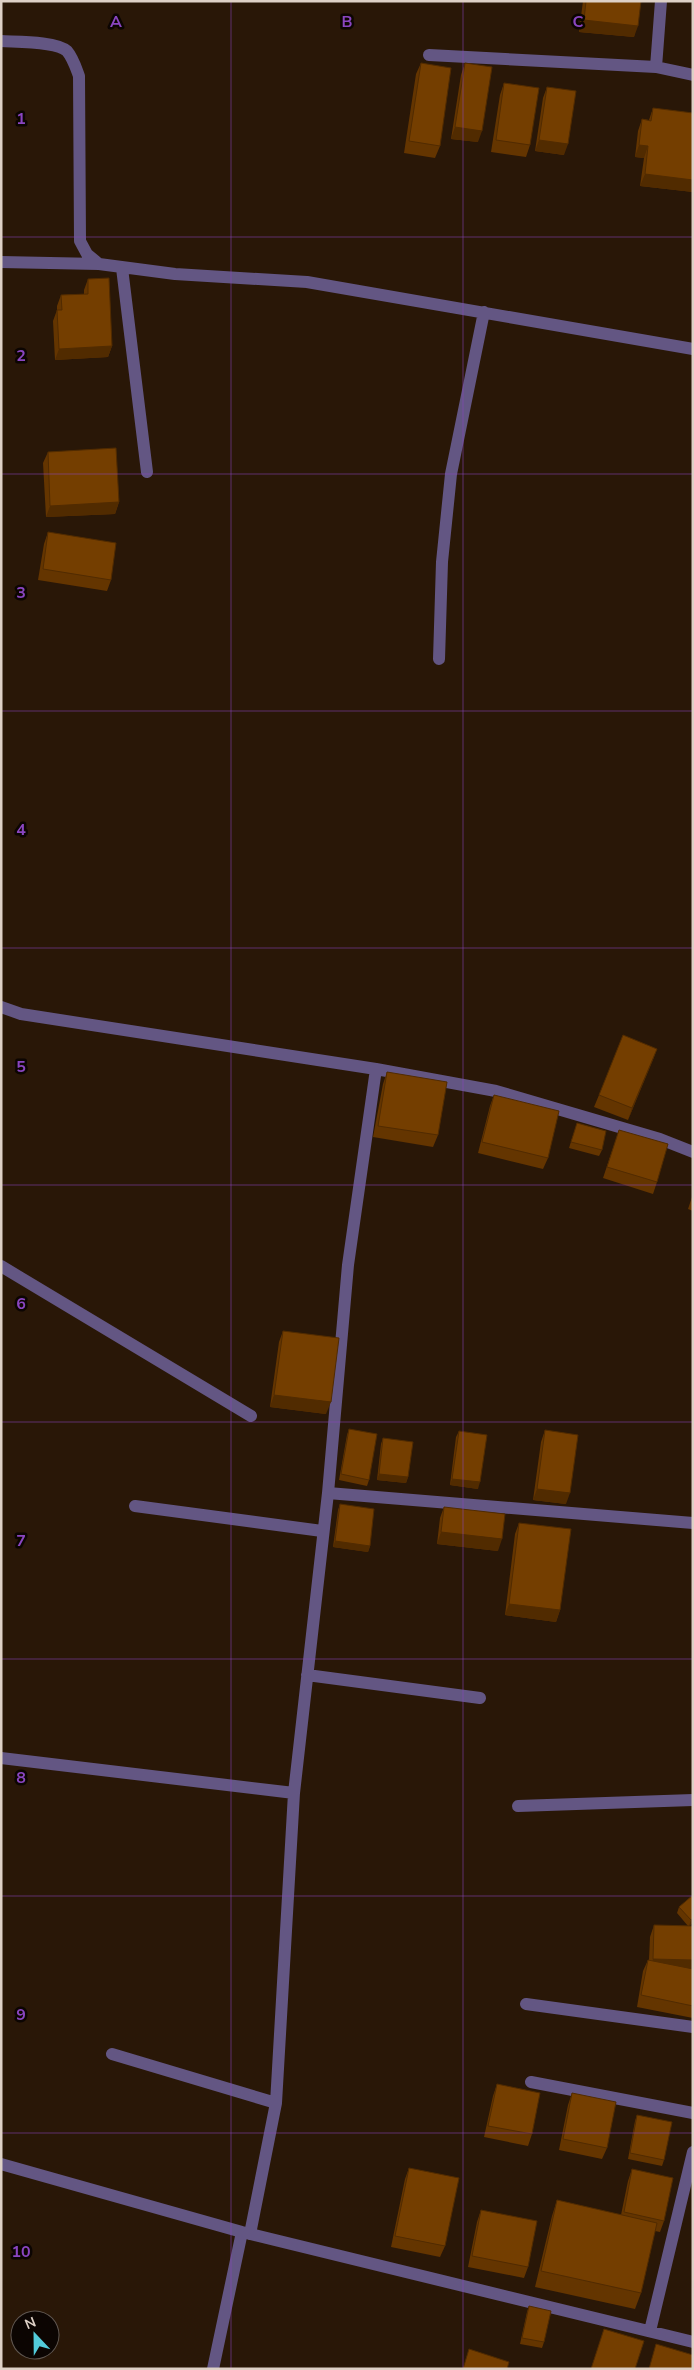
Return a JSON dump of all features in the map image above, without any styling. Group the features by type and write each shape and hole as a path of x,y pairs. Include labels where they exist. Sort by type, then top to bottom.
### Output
{"street":[{"path":"656,67 661,1"},
{"path":"1,41 56,46 66,51 74,64 79,76 80,241 87,254 99,264"},
{"path":"429,55 656,67 693,75"},
{"path":"1,262 99,264 175,274 307,282 693,349"},
{"path":"122,268 147,472"},
{"path":"439,659 442,562 451,474 484,312"},
{"path":"1,1007 20,1014 376,1069 496,1091 660,1139 693,1152"},
{"path":"213,2369 276,2103 294,1793 322,1531 328,1493 348,1265 376,1069"},
{"path":"1,1266 251,1416"},
{"path":"328,1493 693,1523"},
{"path":"135,1506 322,1531"},
{"path":"307,1675 480,1698"},
{"path":"1,1758 294,1793"},
{"path":"518,1806 693,1800"},
{"path":"526,2004 693,2027"},
{"path":"112,2054 276,2103"},
{"path":"531,2082 693,2113"},
{"path":"650,2331 693,2152"},
{"path":"1,2164 246,2233 693,2342"}],"building":[{"path":"586,1 641,1 638,26 584,20"},
{"path":"421,63 451,68 440,146 409,141"},
{"path":"465,63 492,67 482,131 455,127"},
{"path":"504,83 539,88 530,145 496,140"},
{"path":"547,87 576,91 568,144 539,140"},
{"path":"653,108 693,113 693,180 645,174 648,146 639,145 642,119 651,121"},
{"path":"109,278 112,346 59,349 57,310 62,310 61,295 88,294 88,279"},
{"path":"116,448 119,502 50,506 48,452"},
{"path":"48,532 116,543 111,580 43,569"},
{"path":"623,1035 657,1049 632,1108 599,1095"},
{"path":"387,1072 447,1082 438,1135 378,1126"},
{"path":"494,1095 559,1111 548,1158 482,1142"},
{"path":"577,1123 606,1131 602,1150 571,1142"},
{"path":"619,1130 668,1144 657,1182 607,1167"},
{"path":"283,1331 339,1338 331,1402 274,1395"},
{"path":"349,1429 377,1434 369,1480 341,1474"},
{"path":"545,1430 578,1435 570,1493 537,1489"},
{"path":"459,1431 487,1435 480,1482 452,1479"},
{"path":"383,1438 413,1442 408,1477 379,1474"},
{"path":"340,1504 374,1509 370,1546 335,1541"},
{"path":"444,1507 505,1514 502,1539 441,1532"},
{"path":"519,1523 571,1529 560,1610 509,1604"},
{"path":"693,1895 693,1919 691,1920 679,1907"},
{"path":"654,1925 693,1926 693,1960 653,1959"},
{"path":"648,1960 693,1969 693,2006 641,1995"},
{"path":"497,2084 540,2093 532,2134 488,2126"},
{"path":"572,2093 616,2102 607,2148 563,2139"},
{"path":"637,2115 672,2122 664,2160 630,2153"},
{"path":"409,2168 459,2178 445,2246 395,2236"},
{"path":"632,2169 673,2178 664,2221 624,2212"},
{"path":"557,2200 657,2223 641,2293 541,2271"},
{"path":"481,2210 537,2221 528,2267 472,2256"},
{"path":"529,2306 551,2311 544,2342 522,2338"},
{"path":"604,2329 644,2341 635,2369 591,2369"},
{"path":"656,2344 693,2355 693,2369 649,2369"},
{"path":"469,2349 509,2362 507,2369 463,2369"}]}
